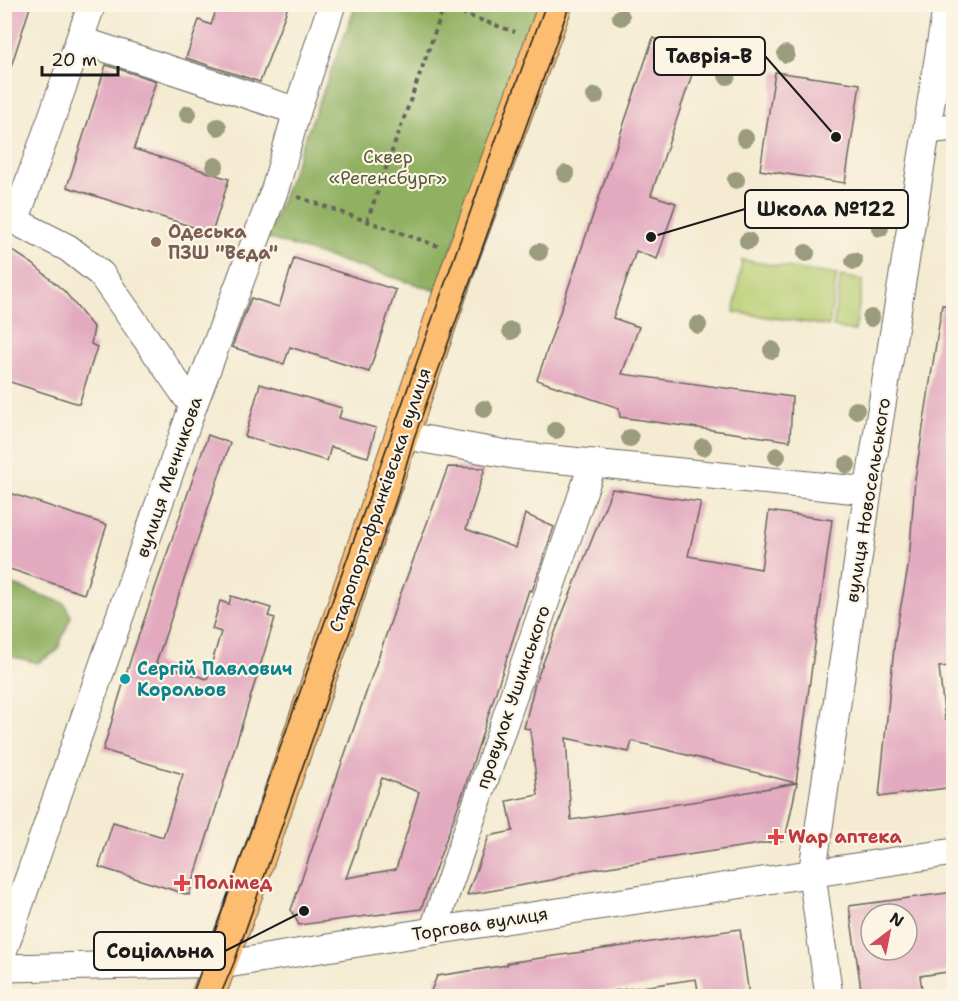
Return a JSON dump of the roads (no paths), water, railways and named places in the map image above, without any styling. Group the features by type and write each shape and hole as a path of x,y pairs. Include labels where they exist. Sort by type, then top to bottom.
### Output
{"main road":[{"name":"Старопортофранківська вулиця","path":"208,996 252,878 463,255 556,4"}],"street":[{"path":"92,4 10,220 68,248 100,274 193,406"},
{"name":"вулиця Мечникова","path":"4,949 193,406 274,189 332,4"},
{"name":"вулиця Новосельського","path":"830,996 812,875 868,491 947,4"},
{"path":"80,39 109,51 297,111"},
{"path":"927,130 954,127"},
{"path":"401,435 513,454 868,491"},
{"name":"провулок Ушинського","path":"433,931 593,463"},
{"name":"Торгова вулиця","path":"4,968 234,963 954,852"}],"tram line":[{"path":"192,996 546,4"},
{"path":"220,996 234,963 396,500 414,438 570,4"}],"place":[{"name":"Таврія-В","path":"836,137"},
{"name":"Школа №122","path":"651,237"},
{"name":"Одеська ПЗШ \"Вєда\"","path":"156,242"},
{"name":"Сергій Павлович Корольов","path":"125,679"},
{"name":"Wap аптека","path":"776,837"},
{"name":"Полімед","path":"182,883"},
{"name":"Соціальна","path":"304,911"}],"park label":[{"name":"Сквер «Регенсбург»","path":"388,167"}]}
